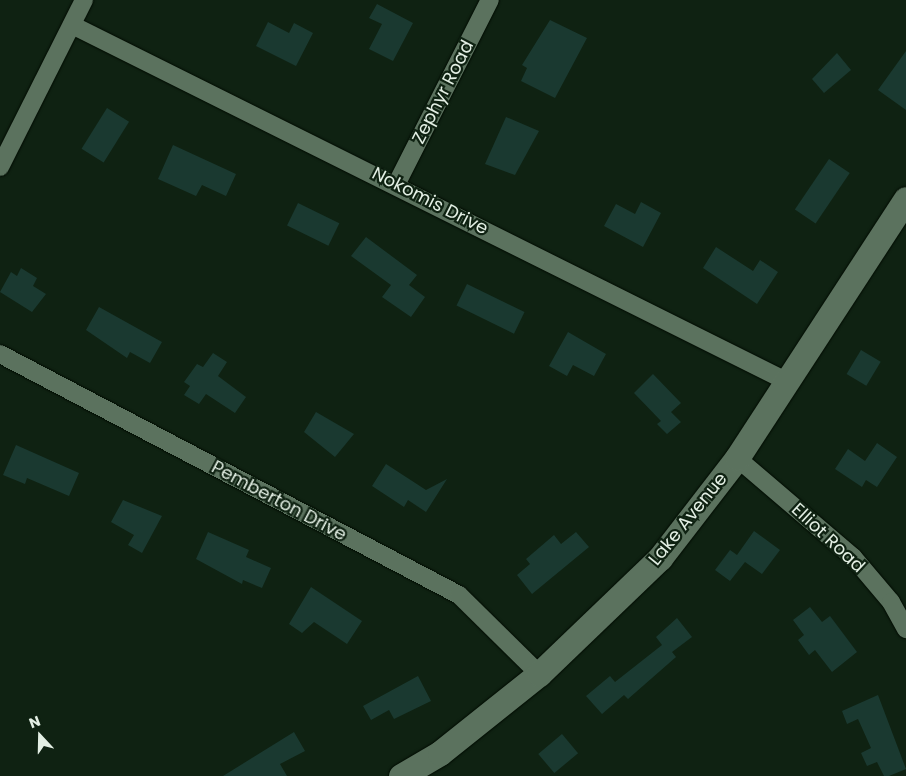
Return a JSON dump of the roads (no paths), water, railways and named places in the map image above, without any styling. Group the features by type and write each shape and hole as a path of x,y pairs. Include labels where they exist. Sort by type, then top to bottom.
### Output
{"street":[{"path":"0,167 84,0"},
{"name":"Zephyr Road","path":"397,183 490,0"},
{"name":"Nokomis Drive","path":"72,24 397,183 786,381"},
{"name":"Lake Avenue","path":"401,776 440,753 539,674 660,558 737,458 906,199"},
{"name":"Pemberton Drive","path":"0,354 459,595 539,674"},
{"name":"Elliot Road","path":"737,458 853,557 891,602 906,629"}]}
